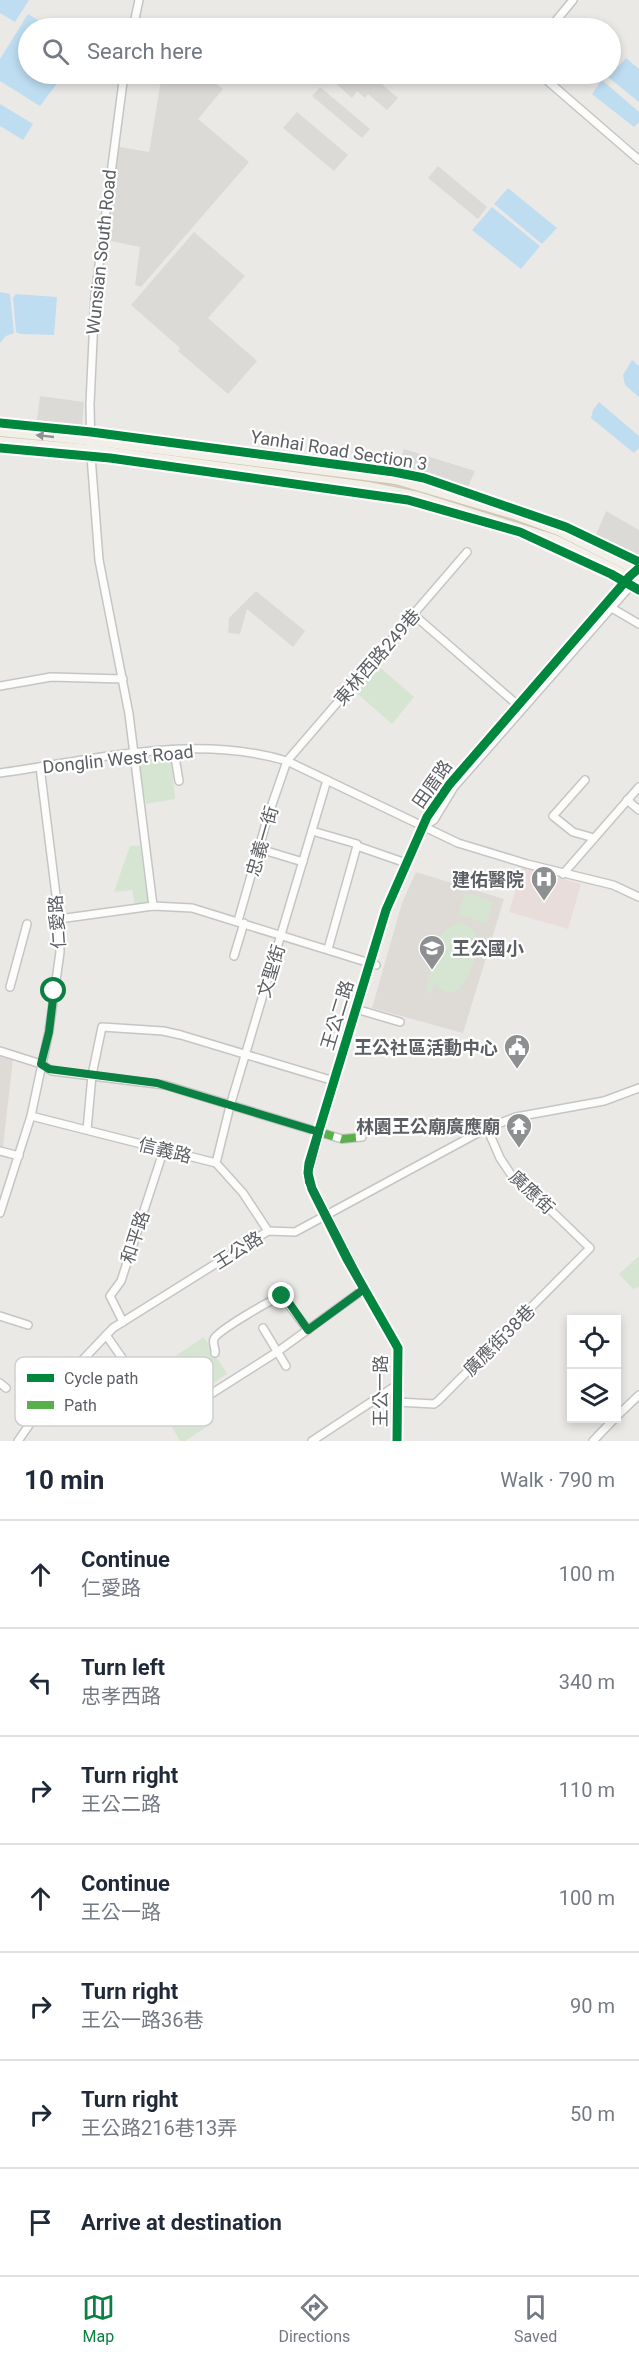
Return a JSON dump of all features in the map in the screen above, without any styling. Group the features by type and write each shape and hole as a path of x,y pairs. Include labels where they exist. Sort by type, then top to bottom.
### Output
{"main road":[{"path":"0,432 91,444"},
{"path":"0,441 91,444"},
{"name":"Yanhai Road Section 3","path":"91,444 211,460 410,498 555,539 635,575"},
{"name":"Yanhai Road Section 3","path":"211,460 369,472 414,481 519,513 558,531 635,575"}],"street":[{"path":"135,18 139,0"},
{"path":"558,18 573,0"},
{"name":"Wunsian South Road","path":"123,84 95,296 90,404 91,444 99,560 129,714 153,906"},
{"path":"551,84 639,160"},
{"path":"0,423 91,444"},
{"path":"0,448 91,444"},
{"name":"Yanhai Road Section 3","path":"91,444 211,460"},
{"path":"410,498 414,481"},
{"name":"東林西路249巷","path":"287,761 467,552"},
{"path":"635,575 639,590"},
{"name":"田厝路","path":"424,826 434,820 453,789 520,707 635,575"},
{"path":"608,606 639,624"},
{"path":"414,615 520,707"},
{"path":"0,686 51,677 123,679"},
{"path":"174,751 179,781"},
{"name":"Donglin West Road","path":"0,773 133,753 246,751 287,761 458,843 563,874 613,885 639,897"},
{"name":"忠義一街","path":"234,956 268,816 287,761"},
{"name":"仁愛路","path":"0,1213 31,1116 49,1032 60,952 40,767"},
{"name":"文聖街","path":"216,1163 230,1106 327,780"},
{"path":"585,780 553,816 573,832 594,838"},
{"path":"563,874 639,787"},
{"path":"627,800 639,810"},
{"name":"王公二路","path":"324,1215 312,1190 308,1173 334,1082 373,964 386,910 424,826"},
{"path":"312,831 357,844 357,846 406,863"},
{"path":"328,949 357,846"},
{"path":"260,849 303,862"},
{"path":"58,919 153,906 192,908 373,964"},
{"path":"10,987 27,924"},
{"path":"357,1009 400,1022"},
{"path":"87,1130 92,1075 102,1027 163,1030 334,1082"},
{"path":"0,1051 41,1064 52,1071 157,1083 342,1139 362,1137"},
{"name":"王公路","path":"85,1357 106,1335 123,1322 268,1231 295,1232 487,1128 516,1117 604,1101 639,1088"},
{"name":"信義路","path":"31,1116 216,1163 243,1193 268,1231"},
{"name":"廣應街","path":"487,1128 500,1158 512,1176 590,1248"},
{"name":"和平路","path":"123,1322 110,1296 121,1281 164,1149"},
{"path":"0,1151 19,1156"},
{"name":"王公一路","path":"324,1215 396,1342 399,1361 397,1441"},
{"name":"廣應街38巷","path":"397,1402 434,1404 438,1401 590,1248"},
{"path":"213,1393 277,1352 364,1289"},
{"path":"215,1353 213,1342 215,1337 233,1323 282,1296 308,1330"},
{"path":"0,1316 28,1325"},
{"path":"262,1328 286,1366"},
{"path":"106,1335 121,1357"},
{"path":"312,1441 397,1386"},
{"path":"621,1413 639,1395"},
{"path":"593,1441 611,1423"},
{"name":"王公路","path":"18,1441 28,1426"}],"shaded area":[{"path":"160,84 217,84 223,89 198,119 249,162 141,287 135,285 140,247 101,239 114,146 149,152"},
{"path":"337,84 382,84 398,98 387,110 368,94 365,98 357,91 352,98"},
{"path":"320,87 370,129 362,138 312,96"},
{"path":"297,112 348,155 334,171 283,128"},
{"path":"438,166 487,207 478,219 428,178"},
{"path":"194,232 245,276 208,318 257,361 228,394 178,351 180,348 131,305"},
{"path":"40,396 84,402 82,426 37,420"},
{"path":"404,449 475,471 467,489 398,468"},
{"path":"606,511 639,530 639,554 632,554 596,535"},
{"path":"256,591 305,631 293,647 247,609 240,634 228,633 229,618"},
{"name":"建佑醫院","path":"523,867 581,884 568,929 509,912"},
{"name":"王公國小","path":"416,872 504,899 463,1033 372,1008 402,903"},
{"path":"0,1055 13,1059 3,1147 0,1146"}],"green space":[{"path":"375,663 414,697 392,724 352,689"},
{"path":"171,758 175,799 146,804 138,760"},
{"path":"130,846 140,846 148,903 135,905 132,890 114,892"},
{"path":"465,893 493,902 486,923 458,915"},
{"path":"460,923 472,928 479,942 465,981 452,992 443,990 434,982 431,993 425,991 442,933 449,927"},
{"path":"639,1256 639,1287 633,1289 619,1274"},
{"path":"204,1337 227,1374 213,1383 213,1357 174,1357"},
{"path":"171,1426 208,1426 185,1441 180,1441"}],"water":[{"path":"0,0 29,0 15,22 0,13"},
{"path":"18,30 18,57 16,56 18,57 18,84 56,84 40,106 0,81 0,59"},
{"path":"626,58 639,69 639,102 617,84 621,84 621,63"},
{"path":"599,84 607,84 639,112 639,122 634,127 592,94"},
{"path":"0,104 33,124 23,140 0,126"},
{"path":"508,188 557,228 542,244 494,204"},
{"path":"492,207 540,246 521,269 472,230"},
{"path":"0,292 10,294 14,333 6,336 0,343"},
{"path":"16,294 57,297 54,335 16,332 13,298"},
{"path":"632,360 639,366 639,397 625,385 623,375"},
{"path":"599,402 639,436 639,448 634,453 591,418"}],"marked path":[{"path":"319,1132 342,1139 362,1137"}],"cycle path":[{"path":"0,423 91,432 394,472 424,478 566,527 639,562"},
{"path":"0,448 110,458 408,500 520,532 611,574 639,590"},
{"path":"397,1441 398,1348 347,1259 312,1189 308,1173 309,1163 386,910 427,817 449,785 639,568"}],"place":[{"name":"建佑醫院","path":"544,902"},
{"name":"王公國小","path":"432,971"},
{"name":"王公社區活動中心","path":"517,1070"},
{"name":"林園王公廟廣應廟","path":"519,1149"}],"route":[{"path":"54,991 49,1032 41,1064 52,1071 157,1083 319,1132 309,1164 309,1182 364,1289 308,1330 282,1296"}]}
